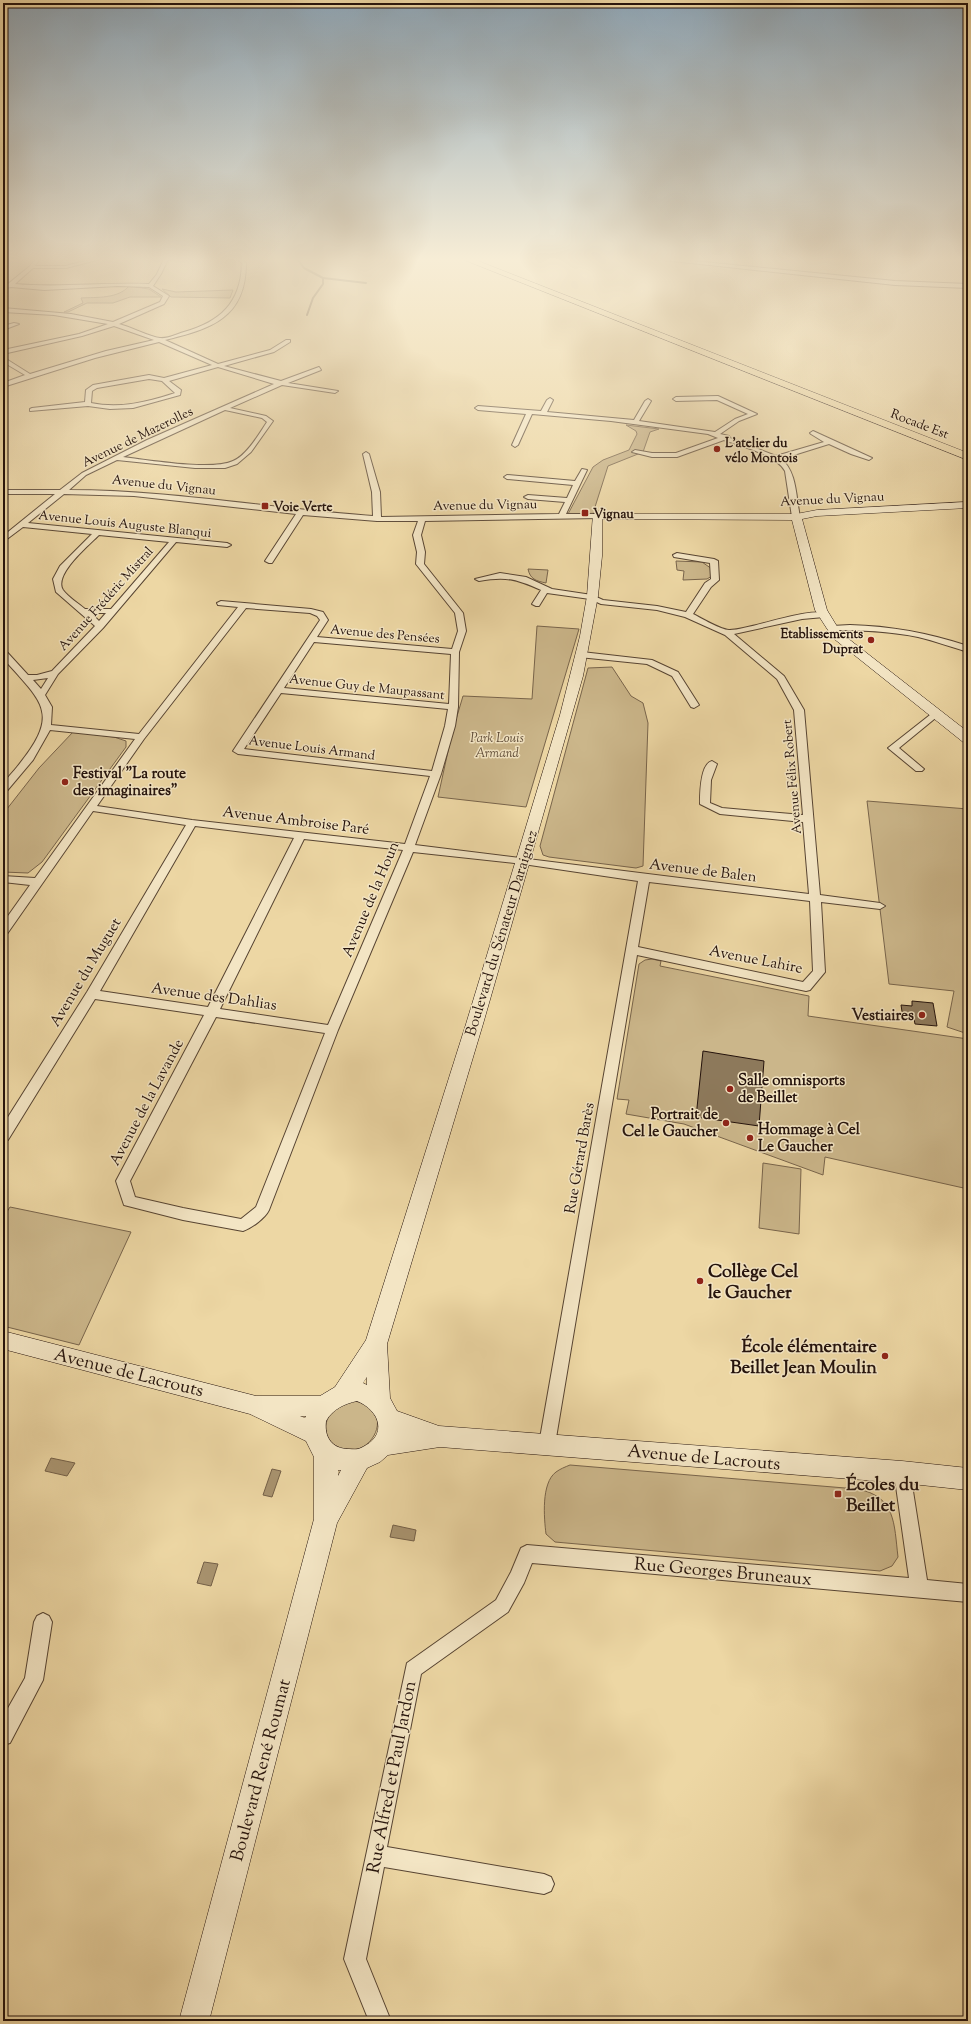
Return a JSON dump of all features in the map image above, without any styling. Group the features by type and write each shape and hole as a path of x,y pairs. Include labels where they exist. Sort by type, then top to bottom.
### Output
{"main road":[{"name":"Rocade Est","path":"702,351 942,446 968,458"}],"street":[{"path":"3,385 112,351"},
{"path":"186,351 218,366 239,373 280,383 335,391"},
{"path":"164,380 270,351"},
{"path":"3,360 30,376"},
{"name":"Avenue de Mazerolles","path":"3,540 60,492 84,474 224,408 280,383 319,369"},
{"path":"32,410 88,404 101,407 155,403 178,394 179,391 177,388 164,380 149,377 94,386 89,390 88,404"},
{"path":"676,399 718,398 754,414 737,420 716,434"},
{"path":"543,414 550,400"},
{"path":"635,423 648,401"},
{"path":"116,458 214,467 236,462 264,431 270,421 264,416 224,408"},
{"path":"478,408 635,423 716,434 727,437 776,458 784,465 788,472 796,517 816,594 824,615 832,628 846,644 968,739"},
{"path":"514,445 529,413"},
{"path":"813,433 853,453 869,458"},
{"path":"635,452 652,455 677,455 727,437"},
{"path":"776,458 830,442"},
{"path":"366,454 376,492 377,519"},
{"path":"561,517 584,470"},
{"path":"507,477 578,483"},
{"name":"Avenue du Vignau","path":"3,492 134,494 377,519 422,520 597,516 796,517 817,513 968,505"},
{"path":"528,497 569,500"},
{"path":"269,561 301,512"},
{"name":"Boulevard du Sénateur Daraignez","path":"344,1393 376,1344 523,861 582,655 596,566 597,516"},
{"name":"Avenue de la Houn","path":"183,1214 243,1225 262,1210 332,1030 409,848 436,774 450,726 453,707 455,652 462,630 459,613 420,564 420,552 417,535 422,520"},
{"name":"Avenue Louis Auguste Blanqui","path":"22,525 227,545"},
{"path":"97,533 63,568 57,579 59,590 100,626"},
{"name":"Avenue Frédéric Mistral","path":"41,695 55,673 100,626 174,540"},
{"path":"677,555 714,561 715,580 708,585 688,615"},
{"name":"Avenue Félix Robert","path":"479,579 500,575 523,579 545,589 592,597 601,602 657,608 688,615 728,633 781,678 799,710 815,898"},
{"path":"536,604 545,589"},
{"path":"221,603 244,605"},
{"path":"3,931 141,737 244,605"},
{"name":"Avenue Louis Armand","path":"244,605 310,611 320,614 324,620 238,751 436,774"},
{"path":"83,611 113,611"},
{"path":"728,633 802,617 824,615"},
{"path":"832,628 886,630 927,635 968,649"},
{"name":"Avenue des Pensées","path":"312,639 455,652"},
{"path":"3,653 41,695 48,709 47,727 39,745 3,790"},
{"path":"582,655 648,662 675,674 694,705"},
{"path":"24,677 38,678 55,673"},
{"name":"Avenue Guy de Maupassant","path":"278,690 453,707"},
{"path":"919,769 892,748 936,714"},
{"path":"47,727 141,737"},
{"path":"712,764 706,780 705,804 720,811 808,819"},
{"name":"Avenue Ambroise Paré","path":"91,808 192,823 523,861"},
{"name":"Avenue du Muguet","path":"3,1136 92,994 192,823"},
{"path":"212,1012 300,836"},
{"name":"Avenue de Balen","path":"523,861 644,878 880,906"},
{"name":"Rue Gérard Barès","path":"547,1444 633,950 644,878"},
{"path":"3,879 37,882"},
{"name":"Avenue Lahire","path":"633,950 806,987 819,972 815,898"},
{"name":"Avenue des Dahlias","path":"92,994 332,1030"},
{"name":"Avenue de la Lavande","path":"183,1214 129,1201 123,1181 212,1012"},
{"name":"Avenue de Lacrouts","path":"3,1340 254,1405 314,1434"},
{"name":"Boulevard du Sénateur Daraignez","path":"376,1344 384,1409"},
{"path":"357,1391 369,1394 384,1409 390,1428 382,1445 368,1457 359,1460 348,1461 336,1459 326,1454 318,1445 314,1434 314,1424 317,1414 332,1398 344,1393 357,1391"},
{"name":"Avenue de Lacrouts","path":"254,1405 323,1406"},
{"name":"Avenue de Lacrouts","path":"384,1409 440,1436"},
{"name":"Avenue de Lacrouts","path":"382,1445 440,1436 902,1472 968,1479"},
{"name":"Boulevard René Roumat","path":"326,1454 326,1520"},
{"name":"Boulevard René Roumat","path":"194,2021 326,1520 359,1460"},
{"path":"902,1472 919,1588"},
{"name":"Rue Georges Bruneaux","path":"527,1554 919,1588 968,1594"},
{"name":"Rue Alfred et Paul Jardon","path":"380,2021 354,1959 413,1669 502,1606 518,1577 527,1554"},
{"path":"3,1736 34,1680 43,1622"},
{"path":"375,1855 544,1884"}],"green space":[{"path":"626,425 659,429 650,432 643,452 608,466 595,507 598,511 605,513 568,514 593,467 603,460 629,450 637,434 636,431"},
{"path":"676,561 702,562 712,569 712,576 707,579 683,580 684,571 677,570"},
{"path":"528,569 548,570 546,583 534,579 530,575"},
{"name":"Park Louis Armand","path":"537,626 579,629 526,807 438,797 452,733 463,696 532,699"},
{"path":"612,667 631,696 643,703 648,723 643,866 636,868 549,857 543,855 540,846 588,668"},
{"path":"73,732 114,737 126,741 126,747 42,862 28,873 3,872 3,814 39,768"},
{"path":"867,801 968,809 968,1034 947,1027 954,991 889,984"},
{"path":"652,959 661,961 660,966 809,996 808,1016 968,1039 968,1189 825,1157 823,1175 684,1124 626,1114 629,1100 617,1099 639,964 645,960"},
{"path":"763,1163 801,1169 799,1234 759,1228"},
{"path":"10,1207 131,1232 79,1345 3,1326 3,1218"},
{"path":"354,1401 368,1406 375,1414 377,1424 375,1434 369,1442 360,1448 348,1450 336,1446 331,1442 326,1431 326,1426 327,1420 334,1409 341,1404"},
{"path":"570,1465 857,1489 870,1493 879,1498 891,1513 894,1523 898,1557 892,1566 880,1571 555,1542 546,1534 544,1510 546,1492 551,1477 556,1472"}],"shaded area":[{"path":"51,1458 75,1463 67,1476 45,1471"},
{"path":"272,1469 281,1471 272,1497 263,1495"},
{"path":"393,1525 416,1530 414,1541 390,1537"},
{"path":"204,1562 218,1564 211,1586 197,1583"}],"building":[{"name":"Vestiaires","path":"912,1001 933,1003 937,1026 915,1024 914,1019 903,1018 901,1005 912,1006"},
{"name":"Salle omnisports de Beillet","path":"703,1051 764,1061 759,1126 696,1117"}],"place":[{"name":"L'atelier du vélo Montois","path":"717,449"},
{"name":"Voie Verte","path":"265,506"},
{"name":"Vignau","path":"585,513"},
{"name":"Etablissements Duprat","path":"871,640"},
{"name":"Festival \"La route des imaginaires\"","path":"65,782"},
{"name":"Vestiaires","path":"922,1015"},
{"name":"Salle omnisports de Beillet","path":"730,1089"},
{"name":"Portrait de Cel le Gaucher","path":"726,1123"},
{"name":"Hommage à Cel Le Gaucher","path":"750,1138"},
{"name":"Collège Cel le Gaucher","path":"700,1281"},
{"name":"École élémentaire Beillet Jean Moulin","path":"885,1356"},
{"name":"Écoles du Beillet","path":"838,1494"}]}
